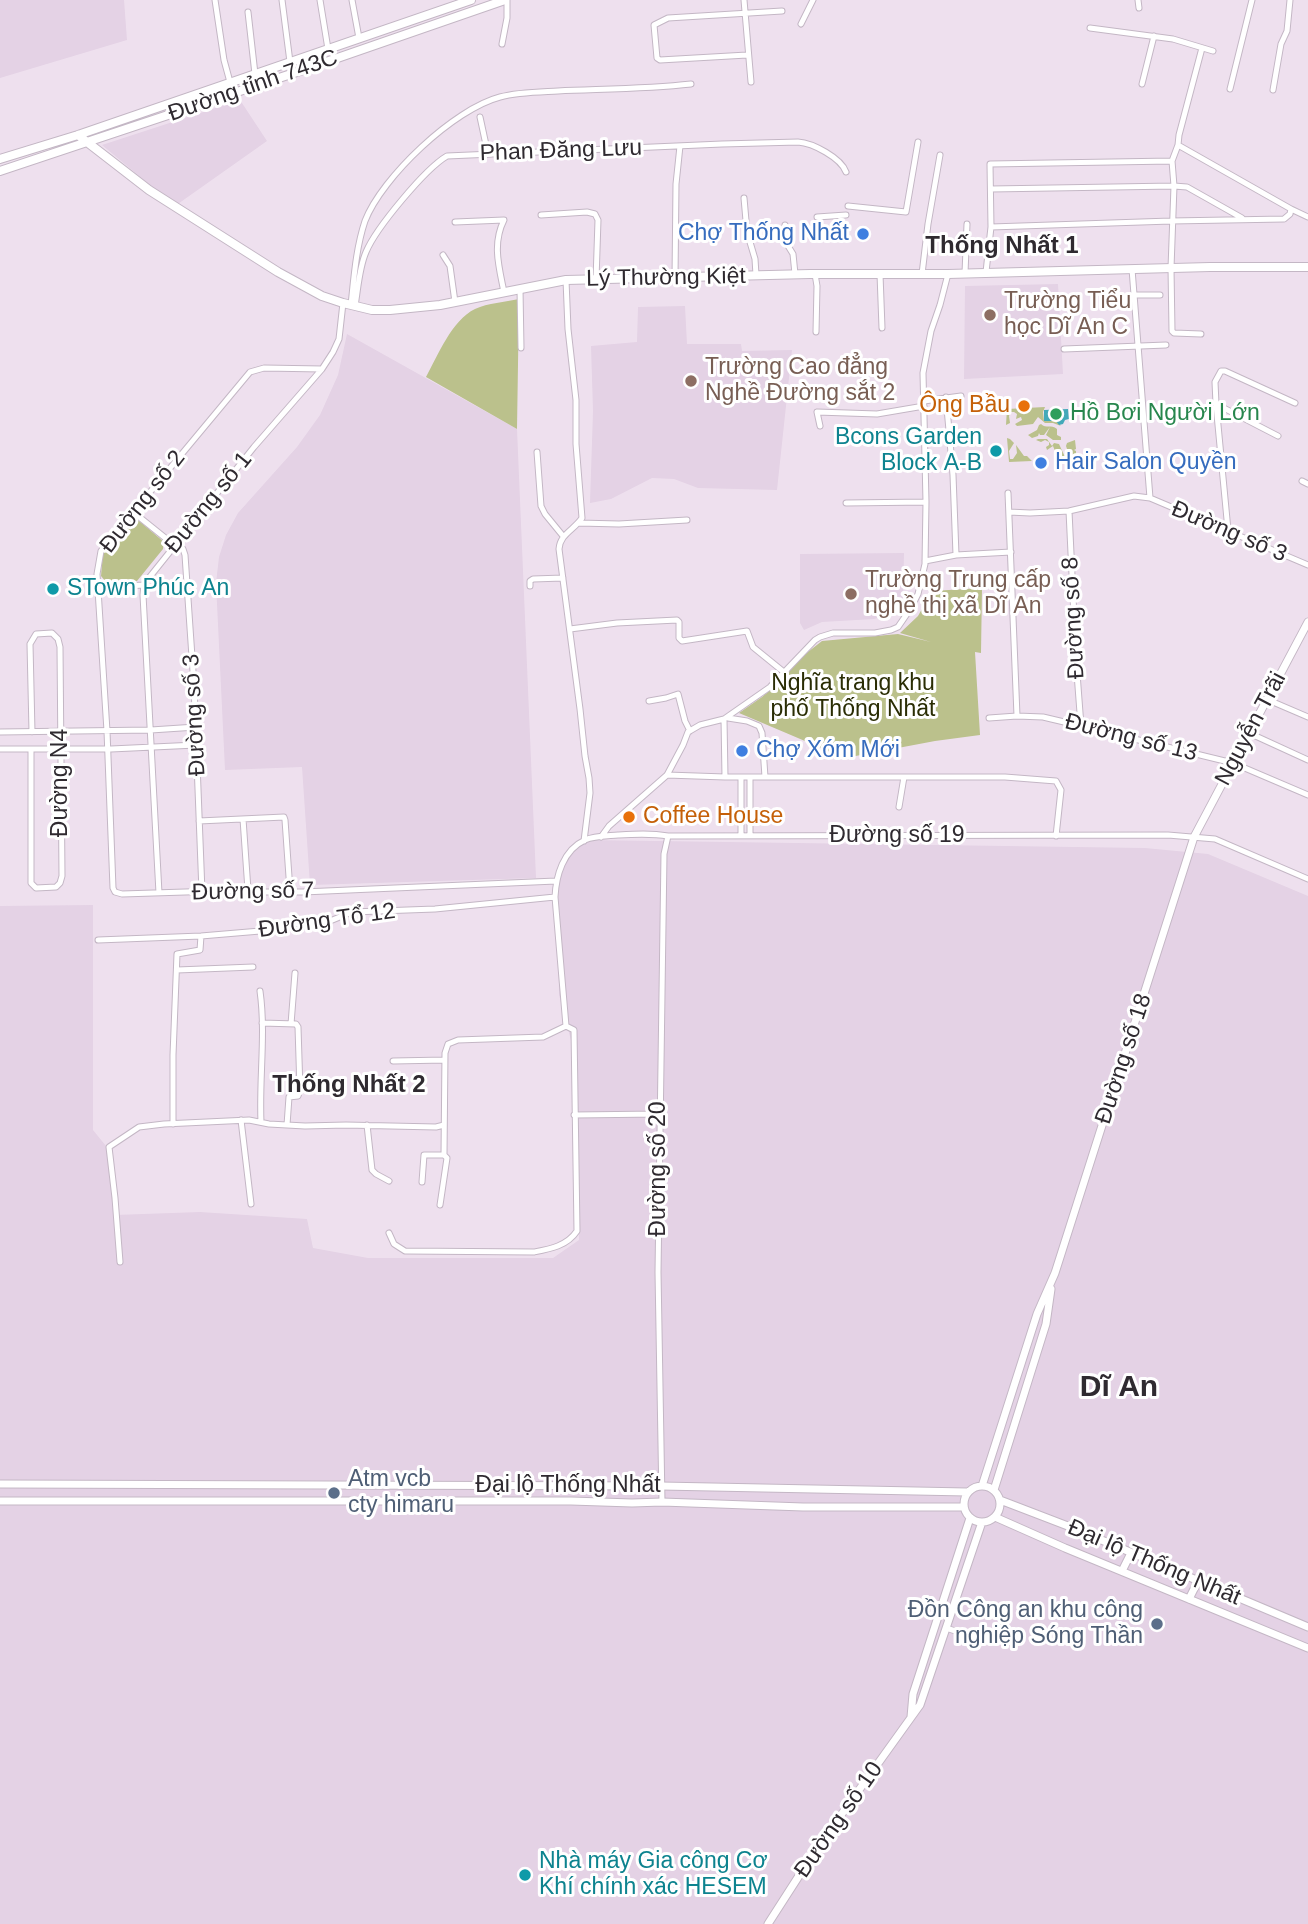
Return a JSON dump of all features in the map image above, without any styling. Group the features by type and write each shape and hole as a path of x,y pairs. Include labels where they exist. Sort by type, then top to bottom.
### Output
{"main road":[{"name":"Đường tỉnh 743C","path":"0,159 78,135 471,0"},
{"name":"Đường tỉnh 743C","path":"0,170 506,0"},
{"name":"Lý Thường Kiệt","path":"78,135 149,190 223,239 309,290 372,310 423,308 566,280 1308,267"}],"street":[{"path":"215,0 230,82"},
{"path":"282,0 290,62"},
{"path":"320,0 328,49"},
{"path":"352,0 359,38"},
{"path":"502,44 508,18 506,0"},
{"path":"744,0 751,82"},
{"path":"801,24 813,0"},
{"path":"1138,0 1139,8"},
{"path":"1230,89 1252,0"},
{"path":"1273,90 1281,44 1287,31 1290,0"},
{"path":"747,55 660,60 655,54 654,25 668,18 782,11"},
{"path":"248,12 255,74"},
{"path":"1090,28 1187,42 1213,51"},
{"path":"1142,84 1154,36"},
{"path":"1201,334 1172,331 1171,221 1174,186 1172,161 1202,48"},
{"path":"350,305 359,244 370,212 400,169 436,134 460,117 492,99 522,93 691,84"},
{"path":"480,117 488,154"},
{"path":"848,206 906,212 918,142"},
{"name":"Phan Đăng Lưu","path":"350,305 365,254 376,232 419,181 439,160 447,156 721,144 808,143 844,166 846,172"},
{"path":"1178,145 1308,217"},
{"path":"675,278 676,184 680,146"},
{"path":"922,274 940,155"},
{"path":"986,272 991,227 990,164 1172,161"},
{"path":"991,189 1187,187 1245,219"},
{"path":"744,198 747,232 755,259 756,275"},
{"path":"991,227 1284,219 1291,209"},
{"path":"541,215 587,212 595,214 598,220 596,280"},
{"path":"817,217 846,215"},
{"path":"455,222 504,220 499,230 497,247 504,292"},
{"path":"965,273 967,224"},
{"path":"785,225 785,241 793,254 795,274"},
{"path":"443,255 450,266 455,302"},
{"path":"1009,512 1069,511 1134,496 1150,499 1132,269"},
{"path":"815,274 816,332"},
{"path":"880,274 882,328"},
{"path":"601,837 667,775 690,731 700,725 725,718 770,687 815,640 833,632 874,633 898,627 918,594 925,561 923,373 931,331 948,274"},
{"path":"566,280 582,518 562,536 559,549 590,793 584,841 563,862 556,881 566,1026"},
{"path":"520,289 521,348"},
{"path":"1133,295 1160,295"},
{"name":"Đường số 1","path":"144,585 174,545 322,369 339,339 350,305"},
{"path":"1064,349 1166,345"},
{"name":"Đường số 2","path":"117,893 113,888 97,574 101,551 250,372 264,368 322,369"},
{"path":"1228,530 1216,404 1215,382 1218,373 1223,370 1295,402"},
{"path":"820,426 817,412 877,414 946,397 961,396"},
{"path":"946,397 957,555"},
{"path":"1216,404 1278,436"},
{"path":"537,452 541,506 562,536"},
{"path":"1008,493 1017,716"},
{"name":"Đường số 3","path":"1150,499 1308,565"},
{"path":"846,503 926,502"},
{"name":"Đường số 8","path":"1069,511 1081,726"},
{"path":"133,512 174,545"},
{"path":"579,523 619,524 687,520"},
{"name":"Đường số 3","path":"174,545 183,549 186,555 202,892"},
{"path":"925,561 957,555 1010,552"},
{"path":"530,586 533,579 563,578"},
{"path":"98,588 144,585 159,893"},
{"path":"570,629 677,620 679,638 682,640 747,631 753,647 785,673"},
{"name":"Nguyễn Trãi","path":"1194,836 1308,622"},
{"name":"Đường N4","path":"31,749 31,883 36,888 56,887 62,876 62,749 60,647 58,639 52,633 36,634 30,644 32,732"},
{"path":"1299,637 1308,641"},
{"path":"649,701 678,694 690,731"},
{"path":"1266,699 1308,717"},
{"name":"Đường số 13","path":"989,718 1043,717 1081,726 1233,763 1308,795"},
{"path":"725,718 725,777"},
{"path":"725,718 747,721 759,726 762,733 765,777"},
{"path":"0,732 196,727"},
{"path":"1249,733 1308,760"},
{"path":"0,749 197,746"},
{"path":"667,775 1005,777 1056,781 1061,790 1056,836"},
{"path":"741,777 741,835"},
{"path":"750,777 750,835"},
{"path":"899,807 904,777"},
{"path":"200,821 284,817 290,891"},
{"path":"243,819 248,890"},
{"name":"Đường số 19","path":"584,841 643,834 1194,836 1215,839 1308,879"},
{"name":"Đường số 20","path":"662,1502 658,1272 659,1114 664,854 668,836"},
{"name":"Đường số 18","path":"982,1486 1037,1314 1052,1282 1194,836"},
{"name":"Đường số 7","path":"117,893 248,890 311,892 556,881"},
{"name":"Đường Tổ 12","path":"98,940 272,930 292,924 330,921 352,912 435,909 555,897"},
{"path":"173,1124 177,954 200,950 201,936"},
{"path":"177,970 253,967"},
{"path":"291,1024 295,972"},
{"path":"260,990 261,1122"},
{"path":"262,1023 291,1024 298,1027 300,1090 298,1096 289,1097 287,1125"},
{"path":"440,1205 447,1158 444,1155 444,1125 445,1060 448,1044 453,1041 542,1037 566,1026"},
{"path":"389,1233 394,1244 405,1251 534,1252 552,1249 572,1239 577,1231 573,1030 566,1026"},
{"path":"393,1061 445,1060"},
{"path":"574,1115 659,1114"},
{"path":"120,1262 109,1147 139,1127 249,1119 287,1125 444,1125"},
{"path":"241,1120 251,1204"},
{"path":"367,1125 372,1170 389,1181"},
{"path":"422,1182 423,1156 444,1155"},
{"name":"Đường số 18","path":"993,1490 1046,1324 1052,1282"},
{"path":"1010,1398 1021,1402"},
{"name":"Đại lộ Thống Nhất","path":"0,1483 661,1486 967,1492"},
{"path":"45,1501 47,1484"},
{"path":"544,1486 544,1501"},
{"path":"982,1486 993,1490 1000,1500 1000,1508 995,1517 982,1522 970,1518 964,1507 967,1492 982,1486"},
{"name":"Đại lộ Thống Nhất","path":"1000,1500 1308,1627"},
{"name":"Đại lộ Thống Nhất","path":"0,1501 544,1501 803,1507 964,1507"},
{"name":"Đại lộ Thống Nhất","path":"995,1517 1308,1648"},
{"name":"Đường số 10","path":"911,1718 912,1694 970,1518"},
{"name":"Đường số 10","path":"768,1924 821,1843 920,1705 982,1522"},
{"path":"1122,1571 1131,1553"},
{"path":"1189,1599 1198,1581"},
{"path":"946,1628 974,1637"}],"shaded area":[{"path":"0,0 124,0 127,40 0,78"},
{"path":"240,100 267,141 175,206 102,145"},
{"name":"Trường Tiểu học Dĩ An C","path":"1058,284 1063,374 964,379 965,286"},
{"name":"Trường Cao đẳng Nghề Đường sắt 2","path":"685,306 687,344 741,344 742,351 792,350 777,490 698,488 674,479 652,478 611,499 590,503 593,411 591,346 637,342 638,307"},
{"path":"347,334 517,429 536,878 310,885 302,767 225,770 216,583 219,557 226,535 238,513 297,447 320,415 338,375"},
{"name":"Trường Trung cấp nghề thị xã Dĩ An","path":"904,553 903,597 897,609 874,619 822,622 804,630 800,623 800,554"},
{"path":"587,840 1145,848 1208,854 1308,896 1308,1924 0,1924 0,906 93,905 93,1130 106,1146 115,1215 200,1212 307,1219 313,1248 368,1258 553,1258 579,1240 572,1044 559,995 558,883 563,865"}],"green space":[{"path":"519,299 517,429 426,377 446,339 467,314 485,305"},
{"path":"1045,407 1044,421 1056,421 1061,426 1045,423 1038,417 1033,424 1017,426 1015,424 1022,420 1021,417 1016,419 1017,414 1014,412 1011,412 1010,423 1006,425 1007,409"},
{"path":"1041,424 1057,429 1061,440 1053,440 1046,435 1050,427 1044,435 1039,433 1032,438 1028,435"},
{"path":"1007,438 1014,443 1009,451 1010,459 1017,453 1016,445 1024,456 1032,461 1009,462"},
{"path":"1047,439 1052,446 1054,443 1059,444 1065,457 1068,452 1067,443 1075,440 1076,458 1058,459 1053,446 1047,450 1049,442 1036,440"},
{"path":"134,519 164,542 163,549 137,581 106,582 101,576 103,552 129,521"},
{"name":"Nghĩa trang khu phố Thống Nhất","path":"982,588 981,653 975,652 980,735 845,758 739,713 782,680 799,659 822,641 898,634 931,642 900,633 918,616 932,591"}],"water":[{"name":"Hồ Bơi Người Lớn","path":"1068,409 1069,419 1063,424 1044,421 1044,410"}],"place":[{"name":"Chợ Thống Nhất","path":"863,234"},
{"name":"Trường Tiểu học Dĩ An C","path":"990,315"},
{"name":"Trường Cao đẳng Nghề Đường sắt 2","path":"691,381"},
{"name":"Ông Bầu","path":"1024,406"},
{"name":"Hồ Bơi Người Lớn","path":"1056,414"},
{"name":"Bcons Garden Block A-B","path":"996,451"},
{"name":"Hair Salon Quyền","path":"1041,463"},
{"name":"STown Phúc An","path":"53,589"},
{"name":"Trường Trung cấp nghề thị xã Dĩ An","path":"851,594"},
{"name":"Chợ Xóm Mới","path":"742,751"},
{"name":"Coffee House","path":"629,817"},
{"name":"Atm vcb cty himaru","path":"334,1493"},
{"name":"Đồn Công an khu công nghiệp Sóng Thần","path":"1157,1624"},
{"name":"Nhà máy Gia công Cơ Khí chính xác HESEM","path":"525,1875"}],"district":[{"name":"Thống Nhất 1","path":"1002,246"},
{"name":"Thống Nhất 2","path":"349,1085"},
{"name":"Dĩ An","path":"1119,1388"}]}
